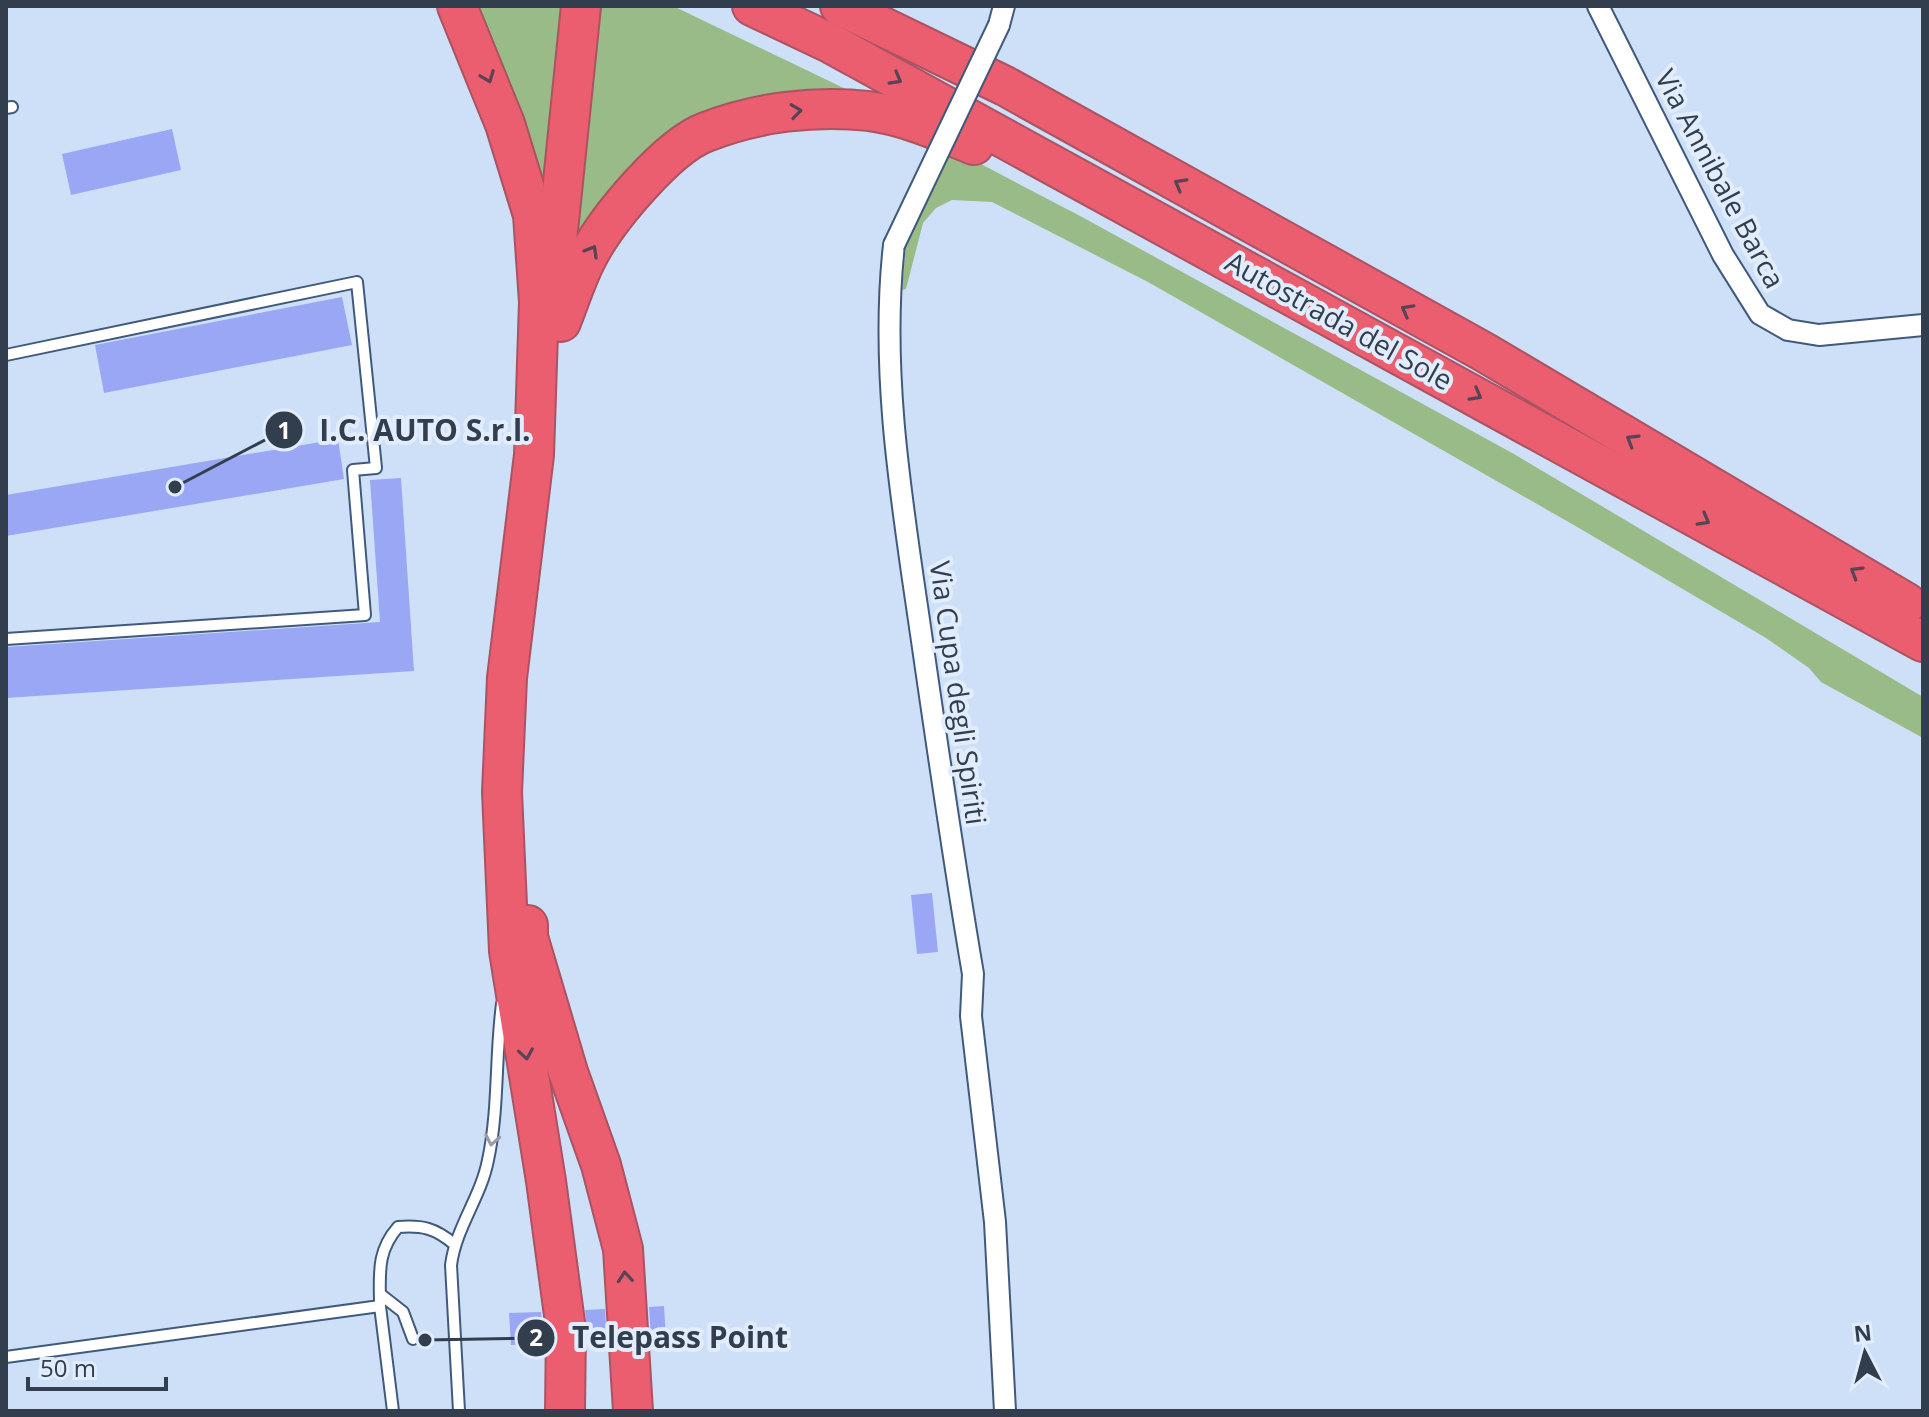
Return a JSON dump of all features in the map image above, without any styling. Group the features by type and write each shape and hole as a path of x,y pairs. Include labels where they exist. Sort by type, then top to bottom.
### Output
{"highway":[{"path":"457,6 467,23 505,124 533,215 539,302 534,455 507,678 502,792 509,951 566,1330 565,1411"},
{"path":"536,386 556,256 581,6"},
{"name":"Autostrada del Sole","path":"752,6 830,43 1923,642"},
{"name":"Autostrada del Sole","path":"840,6 1005,86 1484,352 1923,612"},
{"path":"879,6 1005,86"},
{"path":"561,322 587,256 611,219 650,175 703,132 766,115 818,108 870,112 915,122 1137,211"},
{"path":"556,256 561,322 525,753 528,937 568,1072 601,1165 623,1249 633,1411"}],"street":[{"name":"Via Annibale Barca","path":"1598,6 1723,255 1760,314 1788,330 1819,335 1923,325"},
{"name":"Via Cupa degli Spiriti","path":"1002,15 894,245 891,274 892,407 907,540 973,974 971,1016 995,1222 1005,1411"}],"lane":[{"path":"6,355 357,282 376,468 353,470 365,615 6,639"},
{"path":"459,1411 451,1265 454,1244 488,1165 495,1124 495,1056 509,951"},
{"path":"393,1411 380,1300 384,1242 398,1227 420,1225 440,1233 454,1244"},
{"path":"6,1357 380,1300 403,1312 413,1339"}],"green space":[{"path":"471,6 566,6 546,217 506,83"},
{"path":"581,6 673,6 850,91 743,103 575,256"},
{"path":"947,151 979,163 1082,217 1514,454 1923,697 1923,738 1821,682 1809,668 1766,638 1579,528 1148,282 992,202 952,200 936,208 923,223 906,289 902,290 907,231"}],"building":[{"path":"172,129 181,170 71,195 62,154"},
{"path":"342,297 352,345 104,393 95,345"},
{"path":"338,439 344,479 6,536 6,495"},
{"path":"401,478 414,671 6,698 6,647 380,622 370,480"},
{"path":"932,893 938,952 917,954 911,895"},
{"path":"664,1306 666,1338 651,1339 649,1307"},
{"path":"605,1309 607,1341 588,1342 585,1310"},
{"path":"541,1312 544,1344 511,1345 509,1313"}],"place":[{"name":"I.C. AUTO S.r.l.","path":"175,487"},
{"name":"Telepass Point","path":"425,1340"}]}
